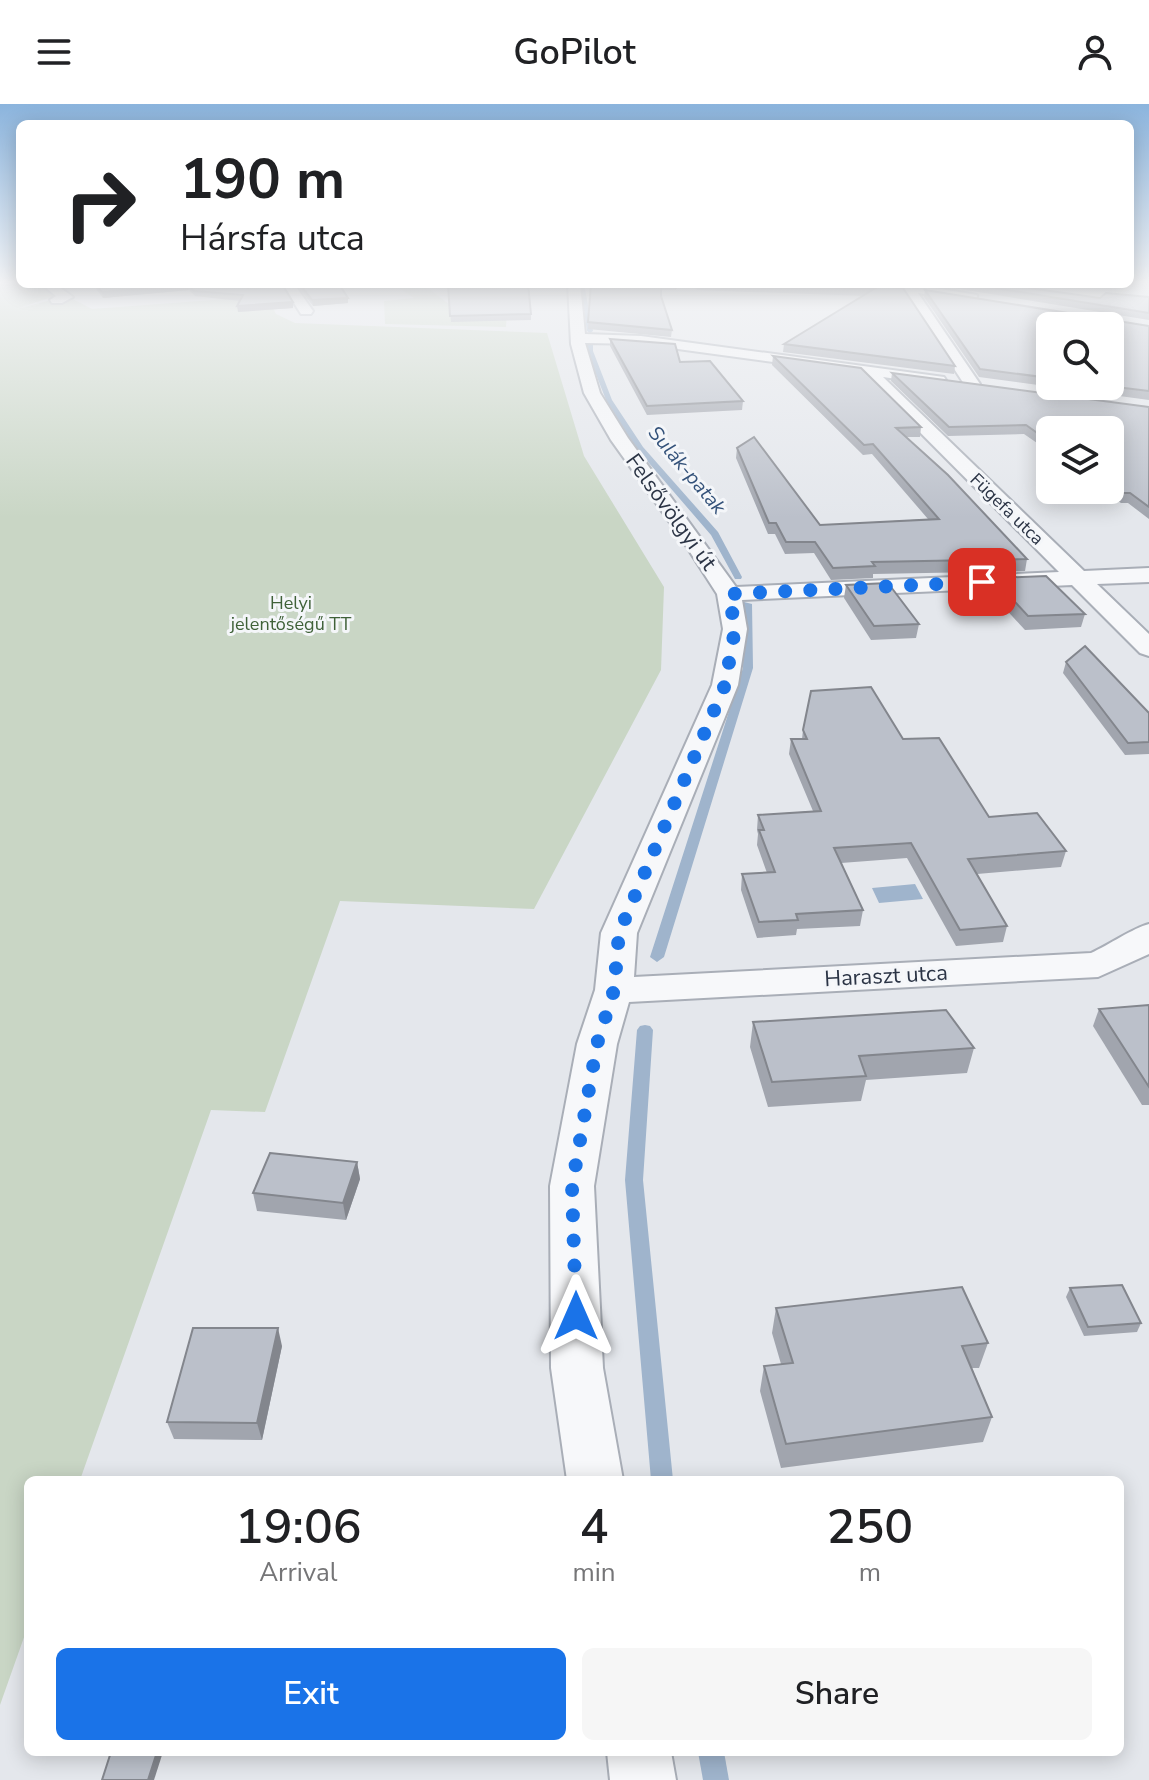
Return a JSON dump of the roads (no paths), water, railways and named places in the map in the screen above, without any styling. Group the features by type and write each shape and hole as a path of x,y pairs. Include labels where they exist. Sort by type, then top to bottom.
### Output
{"street":[{"name":"Felsővölgyi út","path":"584,361 592,393 620,440 691,536 729,594 735,629 725,685 619,933 614,990 597,1044 572,1186 577,1368 594,1476"},
{"path":"800,361 979,385 962,361"},
{"name":"Fügefa utca","path":"866,370 1149,648"},
{"path":"729,594 1149,575"},
{"name":"Haraszt utca","path":"614,990 1098,965 1144,942 1149,935"},
{"path":"640,1756 643,1780"}],"water":[{"path":"915,884 923,899 879,903 872,888"}],"waterway":[{"name":"Sulák-patak","path":"594,361 609,400 640,448 715,534 738,577"},
{"name":"Sulák-patak","path":"657,957 748,668 747,604"},
{"name":"Sulák-patak","path":"645,1030 634,1180 662,1476"},
{"name":"Sulák-patak","path":"712,1756 716,1780"}],"park label":[{"name":"Helyi jelentőségű TT","path":"291,613"}]}
